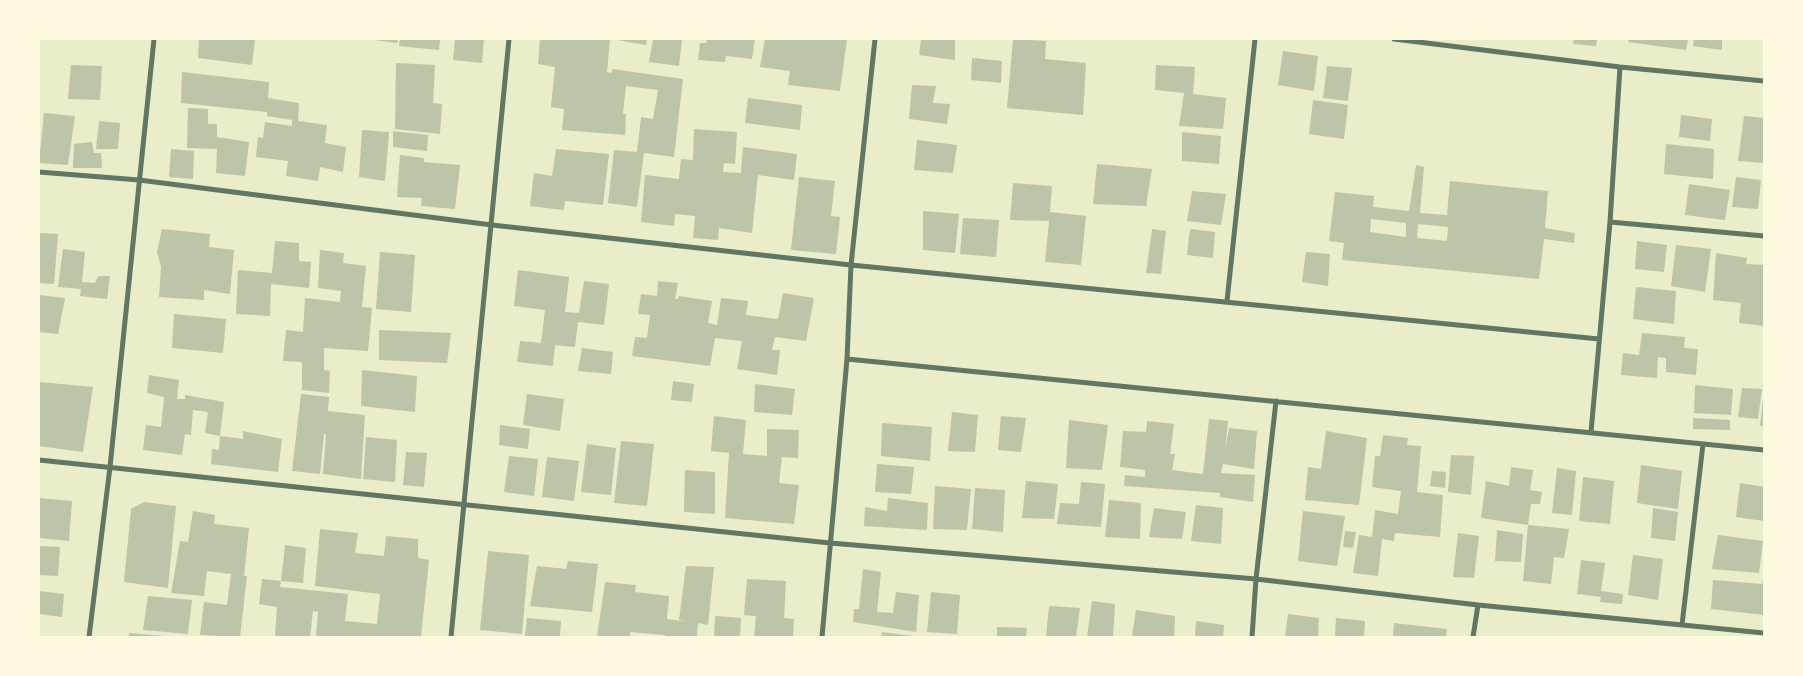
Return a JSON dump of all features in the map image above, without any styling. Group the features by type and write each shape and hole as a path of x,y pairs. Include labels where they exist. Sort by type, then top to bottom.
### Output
{"street":[{"path":"89,637 110,468 154,39"},
{"path":"451,637 509,39"},
{"path":"822,637 847,358 851,265 875,39"},
{"path":"1227,301 1255,39"},
{"path":"1394,39 1620,67 1764,81"},
{"path":"1591,432 1610,222 1620,67"},
{"path":"39,172 139,180 492,225 851,265 1599,339"},
{"path":"1610,222 1764,236"},
{"path":"847,358 1764,450"},
{"path":"1252,637 1256,579 1276,401"},
{"path":"1682,625 1703,444"},
{"path":"39,460 830,543 1256,579 1478,605 1764,633"},
{"path":"1473,637 1478,605"}],"building":[{"path":"199,39 255,39 252,65 198,58"},
{"path":"366,39 398,39 397,43"},
{"path":"400,39 440,39 439,50 399,46"},
{"path":"455,39 484,39 482,63 453,60"},
{"path":"540,39 610,39 607,72 612,73 612,69 683,79 674,157 644,153 637,207 608,203 614,150 637,152 641,117 653,119 658,90 626,86 623,114 626,114 625,135 562,130 564,109 551,107 555,67 538,64"},
{"path":"611,39 647,39 646,45"},
{"path":"653,39 682,39 679,66 649,62"},
{"path":"707,39 755,39 752,59 726,56 725,62 698,60 700,43 706,43"},
{"path":"765,39 847,39 840,91 788,85 790,71 760,67"},
{"path":"921,39 955,39 955,60 919,55"},
{"path":"1013,39 1046,41 1045,59 1086,63 1083,115 1007,108"},
{"path":"1574,39 1597,39 1596,46 1573,44"},
{"path":"1629,39 1688,39 1686,50 1628,42"},
{"path":"1694,39 1722,39 1722,50 1693,46"},
{"path":"1283,51 1318,56 1314,91 1278,85"},
{"path":"972,58 1002,61 1001,83 971,80"},
{"path":"396,63 435,65 433,103 442,104 440,134 395,129"},
{"path":"71,65 102,66 100,100 68,99"},
{"path":"1156,65 1195,67 1193,94 1226,98 1223,129 1179,126 1184,93 1155,90"},
{"path":"1327,66 1352,68 1348,101 1323,98"},
{"path":"182,72 269,82 268,98 299,103 298,121 327,125 325,143 346,147 343,172 320,167 318,181 286,176 288,161 256,157 258,137 263,138 265,122 292,126 292,120 267,116 267,112 181,103"},
{"path":"912,85 936,86 933,103 950,104 947,124 909,119"},
{"path":"748,98 802,105 800,130 745,123"},
{"path":"1313,100 1348,105 1344,139 1309,134"},
{"path":"188,108 208,109 208,124 217,124 217,137 249,142 245,176 216,173 217,149 187,148"},
{"path":"44,113 75,116 68,165 39,163"},
{"path":"1681,115 1712,119 1710,141 1679,137"},
{"path":"1744,116 1764,118 1764,163 1738,161"},
{"path":"99,121 120,123 118,149 96,149"},
{"path":"694,129 737,132 735,164 724,163 723,172 741,173 743,147 797,154 794,180 758,175 752,233 719,228 718,240 693,238 695,216 675,214 674,226 641,222 645,175 679,179 681,159 693,160"},
{"path":"362,130 389,132 385,181 359,177"},
{"path":"393,131 428,135 427,151 393,147"},
{"path":"1182,132 1221,136 1219,164 1182,161"},
{"path":"917,140 957,145 953,173 914,170"},
{"path":"92,142 94,153 101,153 102,168 73,168 74,144"},
{"path":"1666,144 1714,149 1713,179 1664,174"},
{"path":"171,149 194,151 193,179 169,177"},
{"path":"556,149 609,154 603,205 565,201 564,210 530,206 534,173 552,176"},
{"path":"400,155 424,158 424,162 460,165 455,209 421,206 422,198 397,197"},
{"path":"1097,164 1152,169 1146,206 1093,204"},
{"path":"1416,165 1424,167 1420,213 1447,215 1450,181 1548,191 1545,228 1575,233 1574,243 1544,239 1539,279 1342,260 1344,243 1329,241 1335,192 1374,196 1373,207 1409,211","holes":["1371,219 1406,223 1406,237 1370,232","1418,224 1448,227 1447,241 1417,238"]},
{"path":"799,177 835,181 831,216 840,217 836,254 791,250"},
{"path":"1736,177 1761,180 1758,209 1732,207"},
{"path":"1013,183 1052,186 1050,212 1086,216 1081,265 1045,262 1049,221 1010,220"},
{"path":"1689,184 1730,190 1725,220 1685,215"},
{"path":"1192,191 1226,194 1221,225 1187,221"},
{"path":"923,211 959,214 955,253 923,250"},
{"path":"963,218 999,220 996,257 960,254"},
{"path":"162,229 210,234 209,247 234,250 230,294 204,290 204,300 159,297 161,267 157,252"},
{"path":"1152,229 1166,231 1161,274 1146,273"},
{"path":"1190,229 1215,232 1213,258 1187,255"},
{"path":"39,233 58,234 54,284 39,283"},
{"path":"275,241 299,243 299,261 311,262 309,288 271,284 270,316 236,314 238,270 272,273"},
{"path":"1637,241 1667,245 1664,272 1635,269"},
{"path":"1676,245 1711,249 1705,292 1671,286"},
{"path":"63,249 85,252 82,282 95,283 98,276 110,276 107,299 80,296 81,289 58,287"},
{"path":"320,250 344,253 343,263 366,266 362,307 372,308 368,351 324,348 324,370 330,371 329,393 302,390 302,362 283,361 286,330 303,332 305,298 340,302 341,291 318,288"},
{"path":"380,252 415,255 411,312 376,309"},
{"path":"1306,252 1330,254 1328,286 1302,282"},
{"path":"1716,253 1747,258 1746,264 1764,265 1764,326 1739,323 1741,303 1713,300"},
{"path":"518,270 569,277 565,312 579,313 584,281 609,284 604,325 578,322 575,347 555,345 553,366 517,362 520,341 541,343 545,310 514,306"},
{"path":"658,281 678,283 675,299 678,299 679,296 712,301 708,323 717,325 721,298 748,301 746,315 778,319 783,293 814,298 806,341 775,337 772,350 780,350 777,375 737,369 742,341 715,338 710,366 632,356 635,337 647,338 650,315 638,314 641,294 657,296"},
{"path":"1636,287 1676,291 1674,324 1633,319"},
{"path":"39,295 65,298 58,334 39,332"},
{"path":"174,314 226,319 223,353 172,348"},
{"path":"379,330 451,333 447,363 379,360"},
{"path":"1642,333 1685,337 1684,348 1698,349 1696,375 1666,372 1666,358 1658,357 1657,378 1621,375 1623,353 1639,355"},
{"path":"582,348 613,352 611,374 578,371"},
{"path":"362,370 417,376 415,412 361,406"},
{"path":"149,375 179,380 177,399 185,399 185,395 224,402 220,436 205,433 208,412 193,410 191,435 185,434 182,455 143,450 146,425 161,427 164,397 147,393"},
{"path":"673,381 694,384 692,402 671,400"},
{"path":"39,382 93,387 83,452 39,446"},
{"path":"755,384 795,389 792,415 754,412"},
{"path":"1695,385 1733,389 1731,415 1694,413"},
{"path":"1742,388 1762,389 1758,419 1738,417"},
{"path":"301,394 329,397 328,411 365,415 361,479 323,474 326,434 324,434 320,474 292,471"},
{"path":"527,394 564,399 560,431 523,425"},
{"path":"1763,399 1764,426 1760,426"},
{"path":"952,412 978,415 975,452 948,451"},
{"path":"714,416 746,420 743,454 767,456 767,429 799,430 798,458 782,457 779,483 799,485 794,524 725,518 729,453 711,451"},
{"path":"1001,416 1026,418 1021,452 998,450"},
{"path":"1693,418 1730,420 1730,430 1693,429"},
{"path":"1209,419 1228,421 1225,449 1229,428 1257,431 1254,469 1223,464 1221,473 1255,475 1253,502 1220,497 1220,493 1124,486 1125,475 1145,477 1145,470 1120,467 1123,431 1146,432 1147,421 1174,424 1170,454 1175,454 1172,470 1203,474"},
{"path":"1069,420 1108,425 1102,470 1066,468"},
{"path":"882,423 932,427 930,461 881,456"},
{"path":"500,425 530,429 528,449 499,445"},
{"path":"243,431 282,439 278,472 211,464 212,449 219,450 220,436 243,439"},
{"path":"1326,431 1367,438 1359,505 1305,500 1308,467 1321,469"},
{"path":"1383,435 1408,438 1407,445 1421,446 1417,492 1443,495 1440,537 1395,533 1394,541 1382,539 1378,576 1353,573 1359,535 1372,537 1375,510 1398,514 1401,491 1372,487 1375,456 1380,456"},
{"path":"366,437 397,440 395,482 363,479"},
{"path":"621,441 654,444 647,506 614,503"},
{"path":"587,444 616,448 611,495 581,492"},
{"path":"406,452 427,453 424,487 403,485"},
{"path":"1451,455 1474,456 1471,495 1448,492"},
{"path":"509,456 538,459 534,496 504,492"},
{"path":"547,457 579,461 574,501 542,497"},
{"path":"877,464 914,467 911,494 875,492"},
{"path":"1641,465 1682,471 1678,509 1637,503"},
{"path":"1511,467 1533,470 1530,490 1542,492 1540,504 1531,504 1528,525 1481,518 1486,481 1509,486"},
{"path":"1557,468 1576,471 1572,515 1552,513"},
{"path":"685,470 715,472 715,514 684,512"},
{"path":"1432,471 1446,472 1445,488 1430,486"},
{"path":"1583,477 1614,481 1610,524 1579,521"},
{"path":"1026,481 1058,484 1054,519 1022,518"},
{"path":"1081,482 1105,484 1101,527 1057,524 1060,503 1079,504"},
{"path":"1740,483 1764,487 1764,521 1736,517"},
{"path":"935,486 971,489 967,530 933,529"},
{"path":"975,488 1005,490 1003,532 972,529"},
{"path":"39,498 72,501 69,541 39,538"},
{"path":"888,498 928,503 927,530 864,526 865,507 887,511"},
{"path":"1109,500 1141,503 1140,539 1105,537"},
{"path":"144,502 176,506 168,588 124,582 131,509"},
{"path":"1196,505 1223,508 1221,544 1191,541"},
{"path":"1154,508 1186,512 1182,539 1149,537"},
{"path":"1653,508 1678,512 1675,541 1651,538"},
{"path":"193,511 215,515 214,524 249,528 244,576 247,576 240,637 200,635 204,602 227,605 231,574 207,571 204,596 171,593 180,541 188,542"},
{"path":"1303,511 1345,516 1337,566 1298,561"},
{"path":"1528,525 1569,529 1564,558 1554,557 1551,584 1523,581"},
{"path":"320,529 358,533 355,553 384,556 386,536 418,539 418,558 429,560 421,637 316,637 318,612 313,611 310,637 275,637 277,607 259,604 262,579 281,581 280,587 348,594 345,621 377,624 380,594 315,586"},
{"path":"1497,530 1523,534 1521,562 1495,561"},
{"path":"1345,531 1356,532 1353,548 1343,547"},
{"path":"1458,533 1479,536 1474,578 1453,577"},
{"path":"1718,535 1763,541 1759,573 1712,569"},
{"path":"285,545 306,548 303,583 281,581"},
{"path":"39,546 60,547 58,576 39,575"},
{"path":"488,551 529,555 522,634 480,630"},
{"path":"1633,555 1663,559 1658,600 1628,595"},
{"path":"1581,560 1605,563 1601,591 1623,594 1622,604 1600,602 1601,597 1577,594"},
{"path":"568,561 598,564 592,612 530,606 537,566 566,569"},
{"path":"686,566 714,567 708,625 698,623 697,637 665,637 665,635 630,632 630,637 597,637 605,582 636,585 635,592 669,596 667,619 689,622 679,620"},
{"path":"863,569 881,572 877,612 893,613 896,592 919,595 916,632 853,622 854,609 859,609"},
{"path":"747,579 786,581 784,618 794,619 793,637 754,637 756,616 744,615"},
{"path":"1763,579 1764,615 1711,609 1713,580 1762,584"},
{"path":"39,591 64,594 62,617 39,614"},
{"path":"931,592 960,595 957,634 927,632"},
{"path":"148,596 192,600 188,634 143,630"},
{"path":"1092,601 1115,604 1113,637 1087,637"},
{"path":"1049,606 1080,608 1076,637 1046,637"},
{"path":"1136,610 1175,616 1174,637 1132,637"},
{"path":"1288,614 1319,618 1318,637 1285,637"},
{"path":"715,616 741,618 740,637 714,637"},
{"path":"527,618 561,621 560,637 525,636"},
{"path":"1336,618 1365,621 1364,637 1335,637"},
{"path":"1196,621 1224,625 1223,637 1195,637"},
{"path":"1394,623 1447,629 1446,637 1393,637"},
{"path":"997,627 1027,628 1026,637 997,637"},
{"path":"882,632 912,636 912,637 881,637"},
{"path":"129,633 164,636 164,637 129,637"}]}
